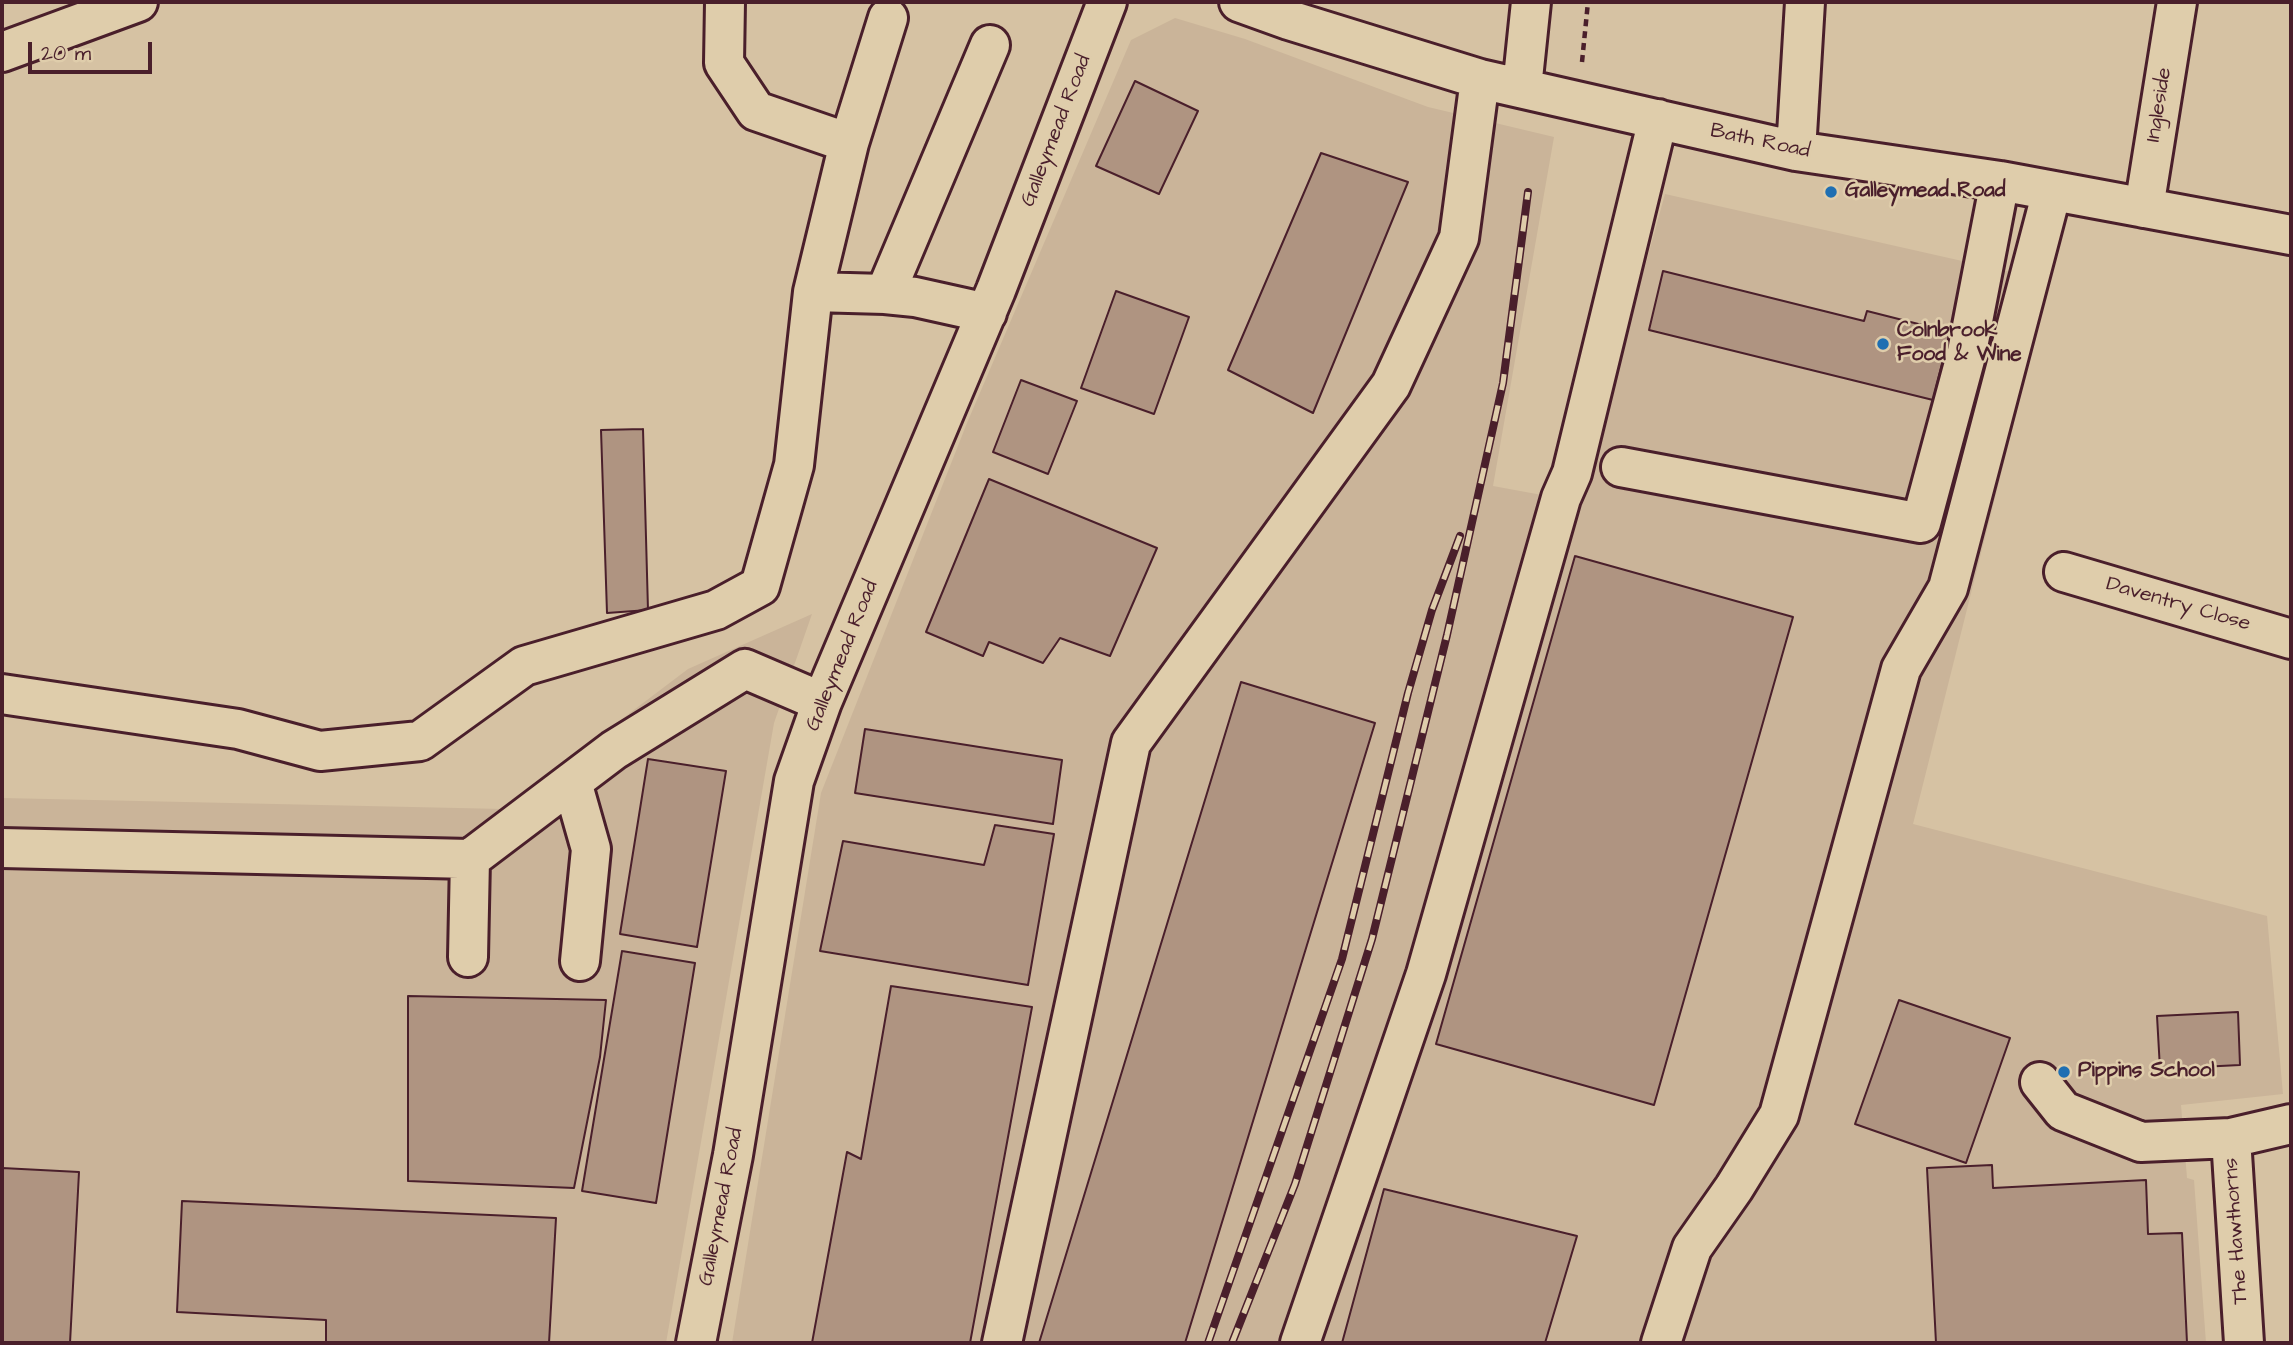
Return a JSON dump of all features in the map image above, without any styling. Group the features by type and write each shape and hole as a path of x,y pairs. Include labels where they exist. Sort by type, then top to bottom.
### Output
{"street":[{"path":"2,52 138,2"},
{"path":"725,2 724,63 756,111 849,143"},
{"name":"Galleymead Road","path":"695,1343 733,1155 794,781 822,702 986,313 1107,2"},
{"name":"Bath Road","path":"1239,2 1479,79 1796,151 2000,181 2291,235"},
{"path":"1522,88 1531,2"},
{"path":"1796,151 1805,2"},
{"name":"Ingleside","path":"2144,208 2177,2"},
{"path":"2,694 238,729 320,751 420,741 524,666 716,610 760,586 794,466 813,292 849,143 888,18"},
{"path":"885,294 990,45"},
{"path":"1002,1343 1130,743 1391,384 1459,238 1479,79"},
{"path":"1300,1343 1426,974 1561,498 1572,473 1658,119"},
{"path":"1620,467 1920,523 1967,352 2000,181"},
{"path":"1661,1343 1692,1248 1734,1188 1779,1115 1901,669 1948,588 2053,191"},
{"path":"813,292 915,297 986,313"},
{"name":"Daventry Close","path":"2064,572 2291,639"},
{"path":"2,848 470,859 614,750 746,669 822,702"},
{"path":"572,782 591,849 580,961"},
{"path":"468,957 470,859"},
{"path":"2040,1082 2063,1111 2141,1142 2231,1138"},
{"name":"The Hawthorns","path":"2244,1343 2231,1138 2291,1124"}],"path":[{"path":"1577,101 1588,2"}],"shaded area":[{"path":"1175,18 1245,39 1428,107 1554,137 1493,486 1580,502 1665,194 2011,272 2052,271 1913,824 2267,916 2283,1094 2181,1105 2187,1178 2194,1180 2206,1343 732,1343 821,793 967,423 1131,40"},
{"path":"812,614 774,723 666,1343 2,1343 2,798 503,809 688,669"}],"building":[{"path":"1135,81 1198,111 1159,194 1096,166"},
{"path":"1321,153 1408,182 1313,413 1228,370"},
{"path":"1663,271 1864,321 1867,311 1950,332 1933,400 1649,330"},
{"path":"1116,291 1189,317 1154,414 1081,388"},
{"path":"1021,380 1077,401 1048,474 993,452"},
{"path":"643,429 648,610 607,613 601,430"},
{"path":"989,479 1157,548 1110,656 1060,638 1043,663 989,642 983,656 926,632"},
{"path":"1575,556 1793,617 1654,1105 1436,1044"},
{"path":"1241,682 1375,723 1185,1343 1039,1343"},
{"path":"865,729 1062,760 1053,824 855,793"},
{"path":"648,759 726,771 697,947 620,934"},
{"path":"995,825 1054,834 1028,985 820,951 843,841 984,865"},
{"path":"622,951 695,963 656,1203 582,1191"},
{"path":"891,986 1032,1007 970,1343 812,1343 847,1152 861,1159"},
{"path":"408,996 606,1000 600,1057 574,1188 408,1181"},
{"path":"1899,1000 2010,1038 1966,1163 1855,1124"},
{"path":"2238,1012 2240,1065 2160,1069 2157,1016"},
{"path":"1992,1165 1993,1188 2146,1180 2148,1234 2182,1233 2187,1343 1936,1343 1927,1168"},
{"path":"2,1168 79,1172 70,1343 2,1343"},
{"path":"1384,1189 1577,1236 1545,1343 1342,1343"},
{"path":"182,1201 556,1218 549,1343 326,1343 326,1320 177,1312"}],"railway":[{"path":"1232,1343 1295,1184 1372,939 1447,635 1503,383 1528,192"},
{"path":"1208,1343 1342,959 1408,693 1432,610 1460,536"}],"place":[{"name":"Galleymead Road","path":"1831,192"},
{"name":"Colnbrook Food & Wine","path":"1883,344"},
{"name":"Pippins School","path":"2064,1072"}]}
